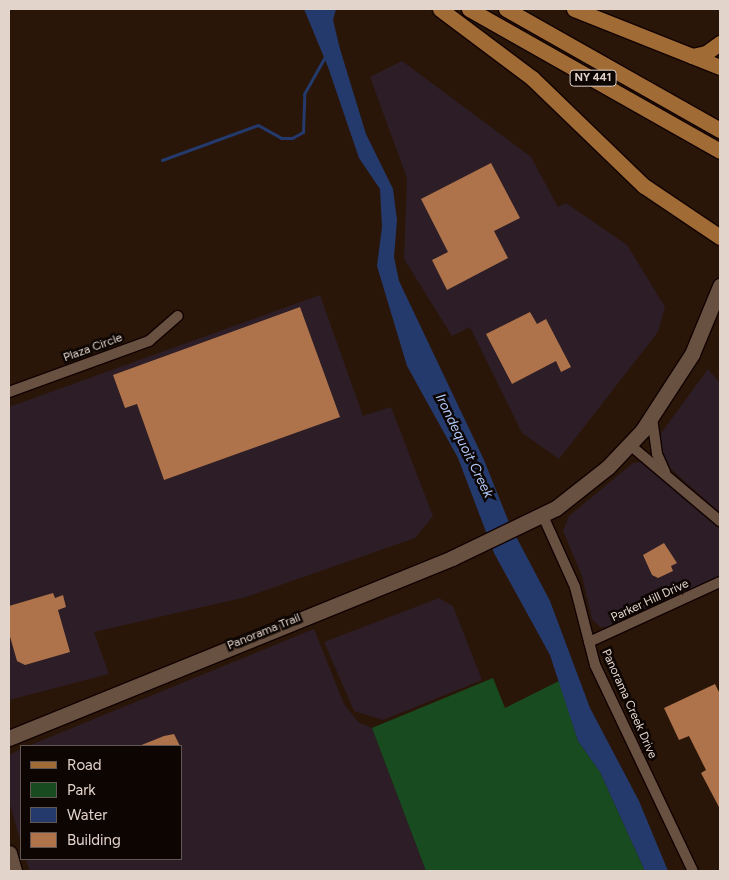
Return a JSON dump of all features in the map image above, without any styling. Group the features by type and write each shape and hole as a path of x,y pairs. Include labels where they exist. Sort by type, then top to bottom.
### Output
{"main road":[{"path":"440,9 532,78 644,186 720,237"},
{"name":"NY 441","path":"469,9 718,149"},
{"name":"NY 441","path":"506,9 719,129"},
{"path":"574,9 720,67"},
{"path":"692,56 706,53 720,43"},
{"name":"Panorama Trail","path":"9,738 481,545 521,528 543,516 586,486 630,445 652,418 692,354 720,286"},
{"path":"9,853 14,871"}],"street":[{"name":"Plaza Circle","path":"9,392 148,341 178,316"},
{"path":"652,418 657,454 668,477"},
{"path":"630,445 720,521"},
{"name":"Panorama Creek Drive","path":"543,516 575,587 595,664 693,871"},
{"name":"Parker Hill Drive","path":"589,642 720,582"}],"shaded area":[{"path":"402,61 531,157 558,207 566,203 627,245 665,307 658,332 559,459 522,433 470,327 452,336 404,259 407,178 370,77"},
{"path":"320,295 363,416 391,407 433,516 415,538 246,597 94,632 109,674 9,700 9,407"},
{"path":"708,369 720,383 720,513 663,462 659,436"},
{"path":"643,462 720,529 720,577 611,627 600,627 592,619 582,576 563,531 569,516 633,463"},
{"path":"439,598 453,606 482,680 383,720 354,711 324,642"},
{"path":"314,629 344,704 358,722 372,728 426,871 30,871 26,860 182,860 182,745 30,745"},
{"path":"20,750 20,840 9,801 9,755"}],"green space":[{"path":"493,678 505,708 559,681 578,741 600,772 645,871 426,871 372,728"}],"water":[{"name":"Irondequoit Creek","path":"304,9 336,9 333,20 366,134 393,189 397,220 394,257 399,281 484,460 510,525 550,601 590,708 639,801 668,871 645,871 600,772 578,741 550,655 494,553 458,458 407,366 377,266 382,227 380,189 359,158 328,67"}],"building":[{"path":"491,163 520,218 494,231 508,258 447,290 432,260 448,252 421,199"},
{"path":"300,307 340,417 164,480 137,404 125,408 113,375"},
{"path":"530,312 537,324 546,319 571,367 561,372 556,361 512,384 486,334"},
{"path":"664,543 677,563 671,566 673,571 658,578 652,575 643,555"},
{"path":"53,593 55,598 63,595 66,607 58,610 70,652 25,665 17,661 9,633 9,606"},
{"path":"715,684 720,694 720,809 701,773 706,770 689,736 679,740 664,708"},
{"path":"174,734 180,745 142,745"}],"waterway":[{"path":"162,160 258,125 281,138 292,138 303,132 304,94 326,55"}]}
